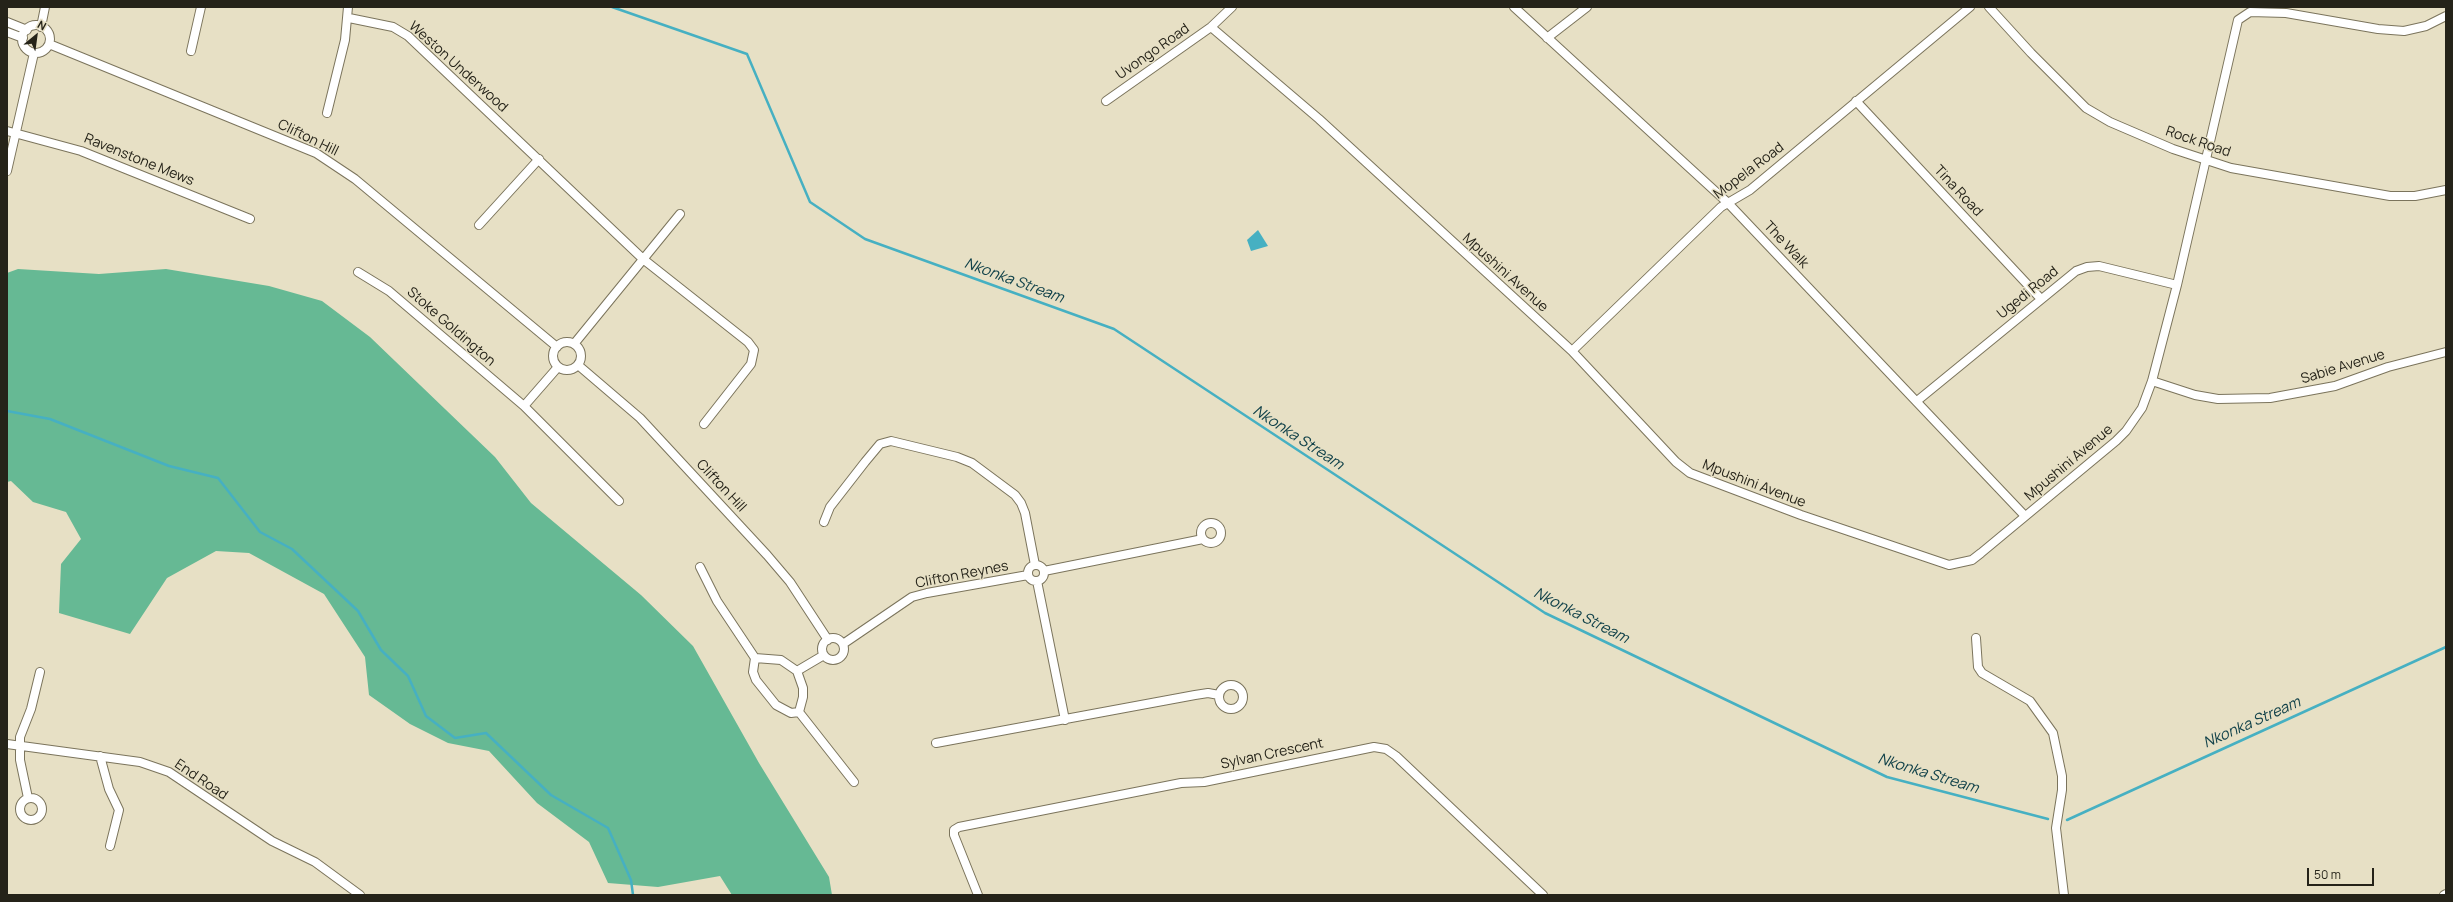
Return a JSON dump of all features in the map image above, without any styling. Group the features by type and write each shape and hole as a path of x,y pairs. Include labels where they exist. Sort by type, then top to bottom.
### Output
{"street":[{"path":"41,27 45,7"},
{"path":"191,52 201,7"},
{"path":"327,113 348,18 348,7"},
{"name":"Uvongo Road","path":"1106,101 1210,27 1232,7"},
{"name":"The Walk","path":"1514,7 1728,203 2025,516"},
{"path":"1548,38 1587,7"},
{"name":"Mopela Road","path":"1572,351 1728,203 1750,190 1970,7"},
{"name":"Rock Road","path":"1990,7 2031,53 2086,108 2140,135 2205,161 2390,196 2415,196 2446,190"},
{"name":"Mpushini Avenue","path":"1210,27 1319,119 1572,351 1676,462 1690,473 1794,513 1949,565 1972,560 2126,431 2142,408 2152,381 2176,284 2237,23 2245,14 2256,12 2286,13 2378,29 2404,31 2426,26 2446,16"},
{"name":"Weston Underwood","path":"348,18 401,30 539,158 643,259 748,342 754,350 751,364 704,424"},
{"path":"7,22 27,30"},
{"path":"32,26 41,27 48,32 49,44 42,52 34,53 26,48 23,38 27,30 32,26"},
{"path":"7,32 23,38"},
{"name":"Clifton Hill","path":"49,44 322,157 355,179 557,347"},
{"path":"7,171 34,53"},
{"name":"Tina Road","path":"1856,101 2041,298"},
{"name":"Ravenstone Mews","path":"7,131 81,151 250,219"},
{"path":"479,226 539,158"},
{"path":"574,344 680,214"},
{"name":"Ugedi Road","path":"1917,401 2041,298 2076,271 2088,267 2112,268 2176,284"},
{"name":"Stoke Goldington","path":"358,272 389,291 524,406 619,501"},
{"path":"565,342 574,344 581,356 578,365 570,370 558,367 553,355 557,347 565,342"},
{"name":"Sabie Avenue","path":"2152,381 2195,395 2218,398 2270,398 2335,386 2388,367 2446,352"},
{"name":"Clifton Hill","path":"578,365 640,418 767,555 790,582 828,640"},
{"path":"524,406 558,367"},
{"path":"824,522 830,507 880,444 885,441 891,441 957,457 972,463 1015,494 1025,513 1035,565 1041,566 1044,571 1044,576 1037,581 1065,720"},
{"path":"1044,571 1203,539"},
{"name":"Clifton Reynes","path":"1028,575 1029,569 1035,565"},
{"path":"700,567 717,601 755,658 753,672 770,700 791,713 798,712"},
{"name":"Clifton Reynes","path":"1028,575 1031,579 1037,581"},
{"name":"Clifton Reynes","path":"843,644 912,598 926,593 1028,575"},
{"path":"1976,638 1978,667 1982,673 2030,701 2053,733 2062,776 2062,790 2056,833 2064,895"},
{"path":"835,639 843,644 844,651 840,658 830,660 824,655 824,645 828,640 835,639"},
{"path":"797,671 824,655"},
{"path":"755,658 780,660 797,671 800,677 803,697 798,712"},
{"path":"28,798 19,746 20,737 31,709 40,672"},
{"path":"936,743 1195,695 1208,693 1219,695"},
{"path":"798,712 854,782"},
{"name":"End Road","path":"7,744 140,762 169,772 262,835 315,862 360,895"},
{"name":"Sylvan Crescent","path":"978,895 954,836 954,830 959,827 1181,783 1204,782 1374,747 1386,749 1396,756 1543,895"},
{"path":"100,756 109,788 119,810 110,846"}],"green space":[{"path":"18,269 99,274 166,269 269,286 322,301 370,337 495,457 531,503 641,595 693,646 759,763 829,877 832,895 732,895 720,876 658,887 608,883 589,842 537,803 489,751 448,743 410,724 369,695 365,657 324,594 249,553 216,551 167,578 130,634 59,613 61,564 81,539 66,512 33,502 11,481 7,482 7,273"}],"water":[{"path":"1258,230 1268,246 1251,251 1247,240"}],"waterway":[{"name":"Nkonka Stream","path":"612,7 747,54 810,202 865,239 1114,329 1545,613 1887,777 2048,819"},
{"path":"7,411 50,419 169,466 218,478 260,532 292,549 358,611 381,650 408,676 426,716 455,738 486,733 551,795 608,828 631,880 633,895"},
{"name":"Nkonka Stream","path":"2067,820 2446,647"}]}
